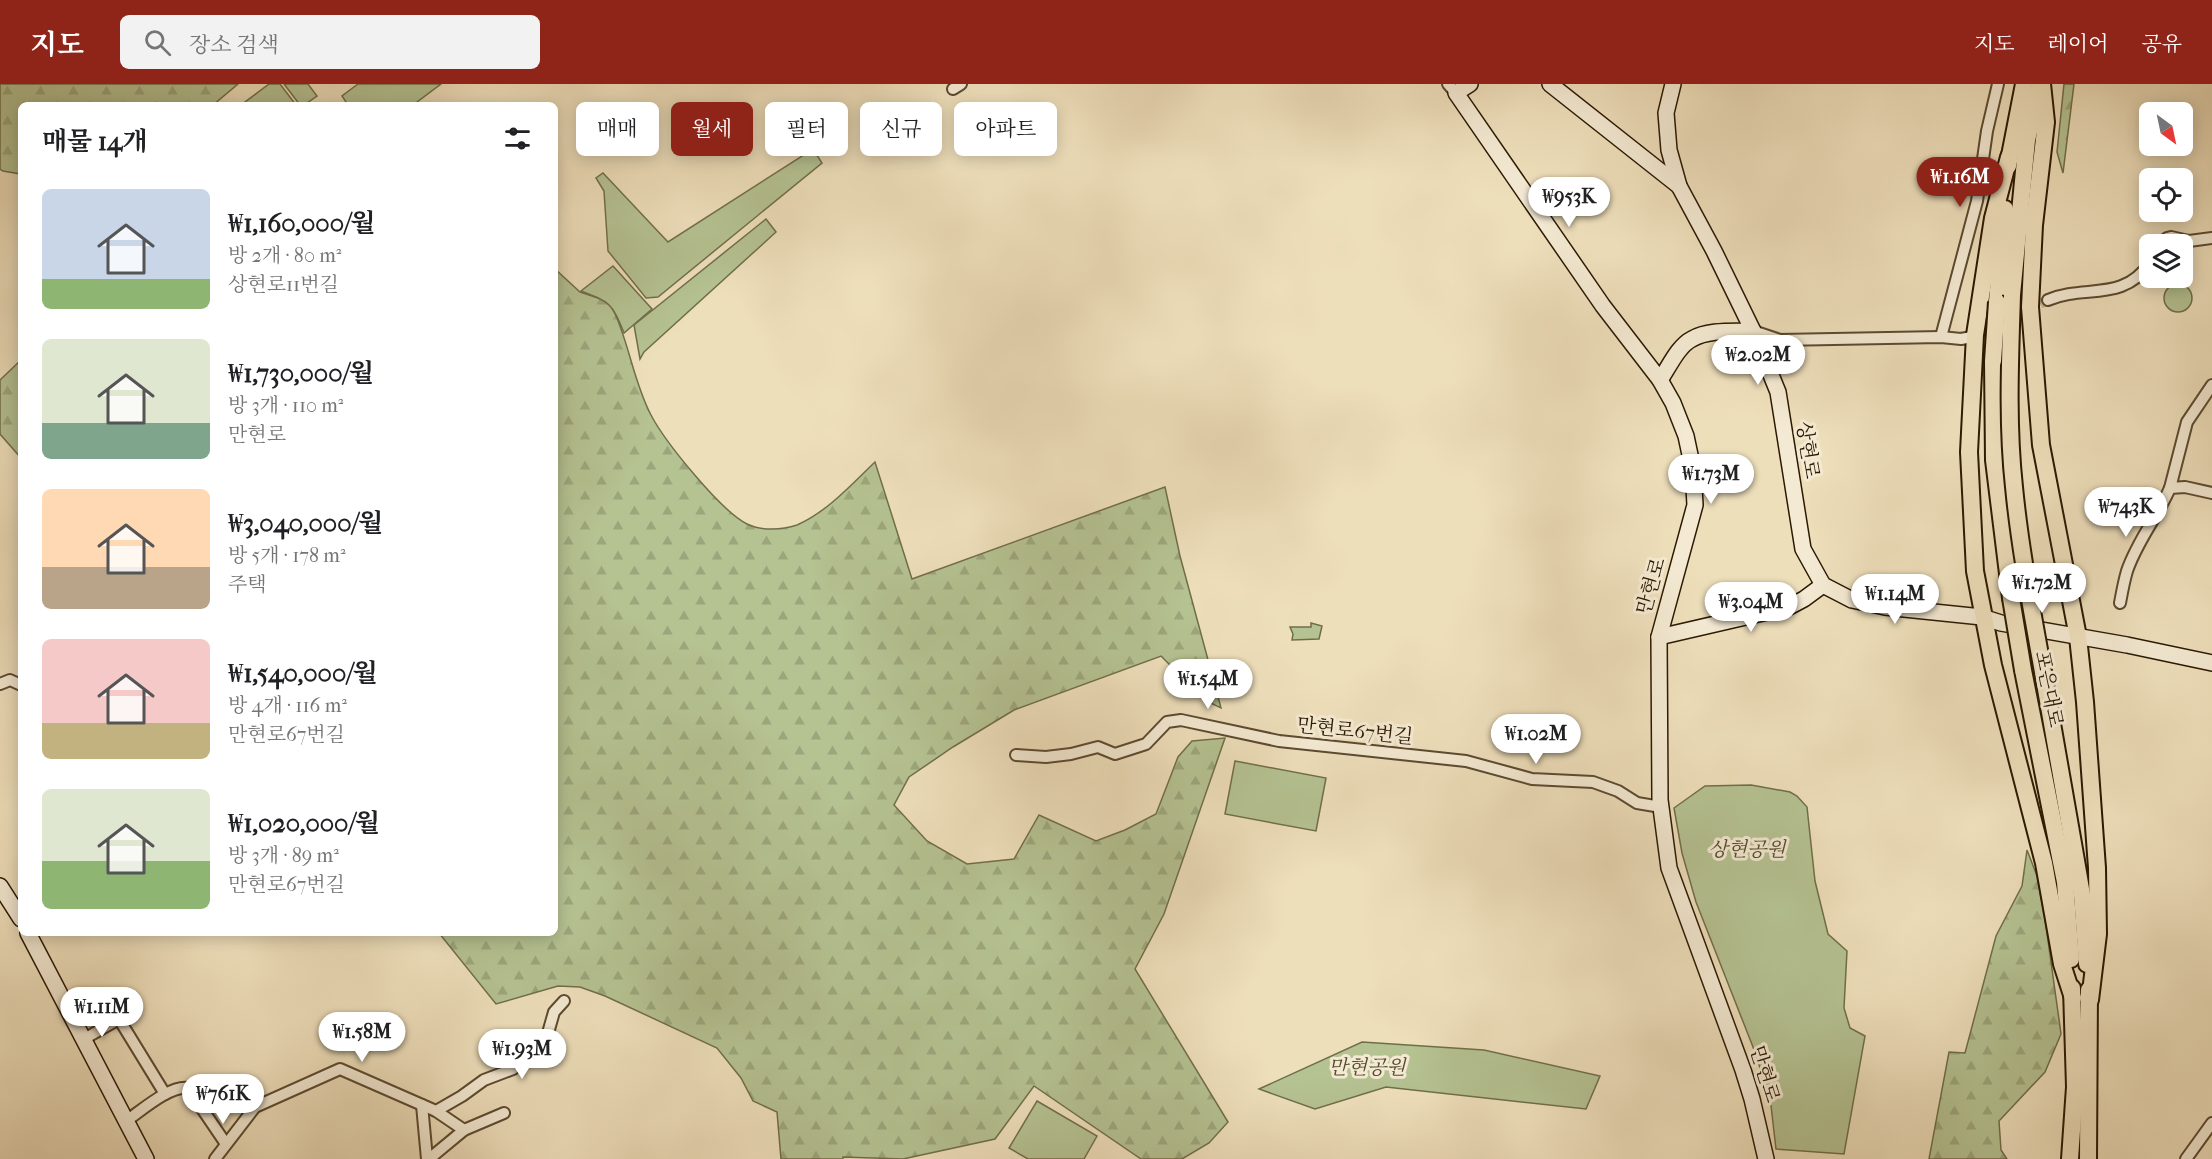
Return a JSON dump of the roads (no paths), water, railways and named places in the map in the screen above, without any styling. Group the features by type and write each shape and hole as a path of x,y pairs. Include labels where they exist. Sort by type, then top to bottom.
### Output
{"main road":[{"name":"포은대로","path":"2024,84 2009,157 2005,299 2013,486 2030,599 2082,895 2081,999 2070,1159"},
{"name":"포은대로","path":"2041,84 2027,140 2005,299 1993,361 1994,460 2007,574 2023,670 2065,882 2081,999 2090,1076 2088,1159"},
{"path":"2041,84 2046,122 2034,225 2029,303 2041,445 2078,637 2097,868 2098,934 2081,999"},
{"path":"2009,157 1993,218 1976,326 1969,452 1975,571 1993,665 2044,863 2062,964 2081,999"},
{"path":"2090,1076 2099,1111 2099,1159"}],"street":[{"path":"1452,88 1470,84"},
{"path":"1550,84 1679,186"},
{"name":"상현로","path":"1673,84 1666,113 1669,150 1679,186 1714,251 1753,332 1778,392 1803,549 1823,585"},
{"path":"1941,337 1977,201 1987,131 1998,84"},
{"name":"만현로","path":"1452,88 1603,306 1660,380 1686,436 1693,469 1695,505 1659,637 1661,807 1669,868 1743,1070 1766,1159"},
{"path":"2193,241 2212,238"},
{"path":"2049,300 2065,295 2121,287 2139,276"},
{"path":"1660,380 1691,339 1711,334 1753,332 1780,340 1941,337 1961,339 1976,326"},
{"path":"2120,603 2127,570 2170,488 2187,422 2212,385"},
{"path":"2170,488 2185,487 2212,493"},
{"path":"1659,637 1789,607 1823,585 1852,600 1886,607 1982,617 2001,623 2127,645 2212,663"},
{"path":"0,684 10,680 18,684"},
{"name":"만현로67번길","path":"1016,755 1046,757 1098,747 1115,754 1146,744 1167,722 1181,720 1279,741 1466,761 1532,779 1593,782 1618,791 1637,804 1661,807"},
{"path":"0,886 18,914"},
{"path":"30,936 146,1159"},
{"path":"436,1111 484,1080 513,1069 540,1050 546,1040 554,1012 564,1001"},
{"path":"84,1039 120,1019 165,1094"},
{"path":"215,1159 255,1107 340,1069 436,1111 464,1130"},
{"path":"126,1121 165,1094 180,1087 188,1088 226,1144"},
{"path":"422,1106 428,1159"},
{"path":"428,1159 464,1130 504,1113"},
{"path":"2186,1159 2212,1123"}],"tunnel":[{"path":"1973,337 2048,300"}],"park label":[{"name":"상현공원","path":"1747,849"},
{"name":"만현공원","path":"1367,1067"}]}
